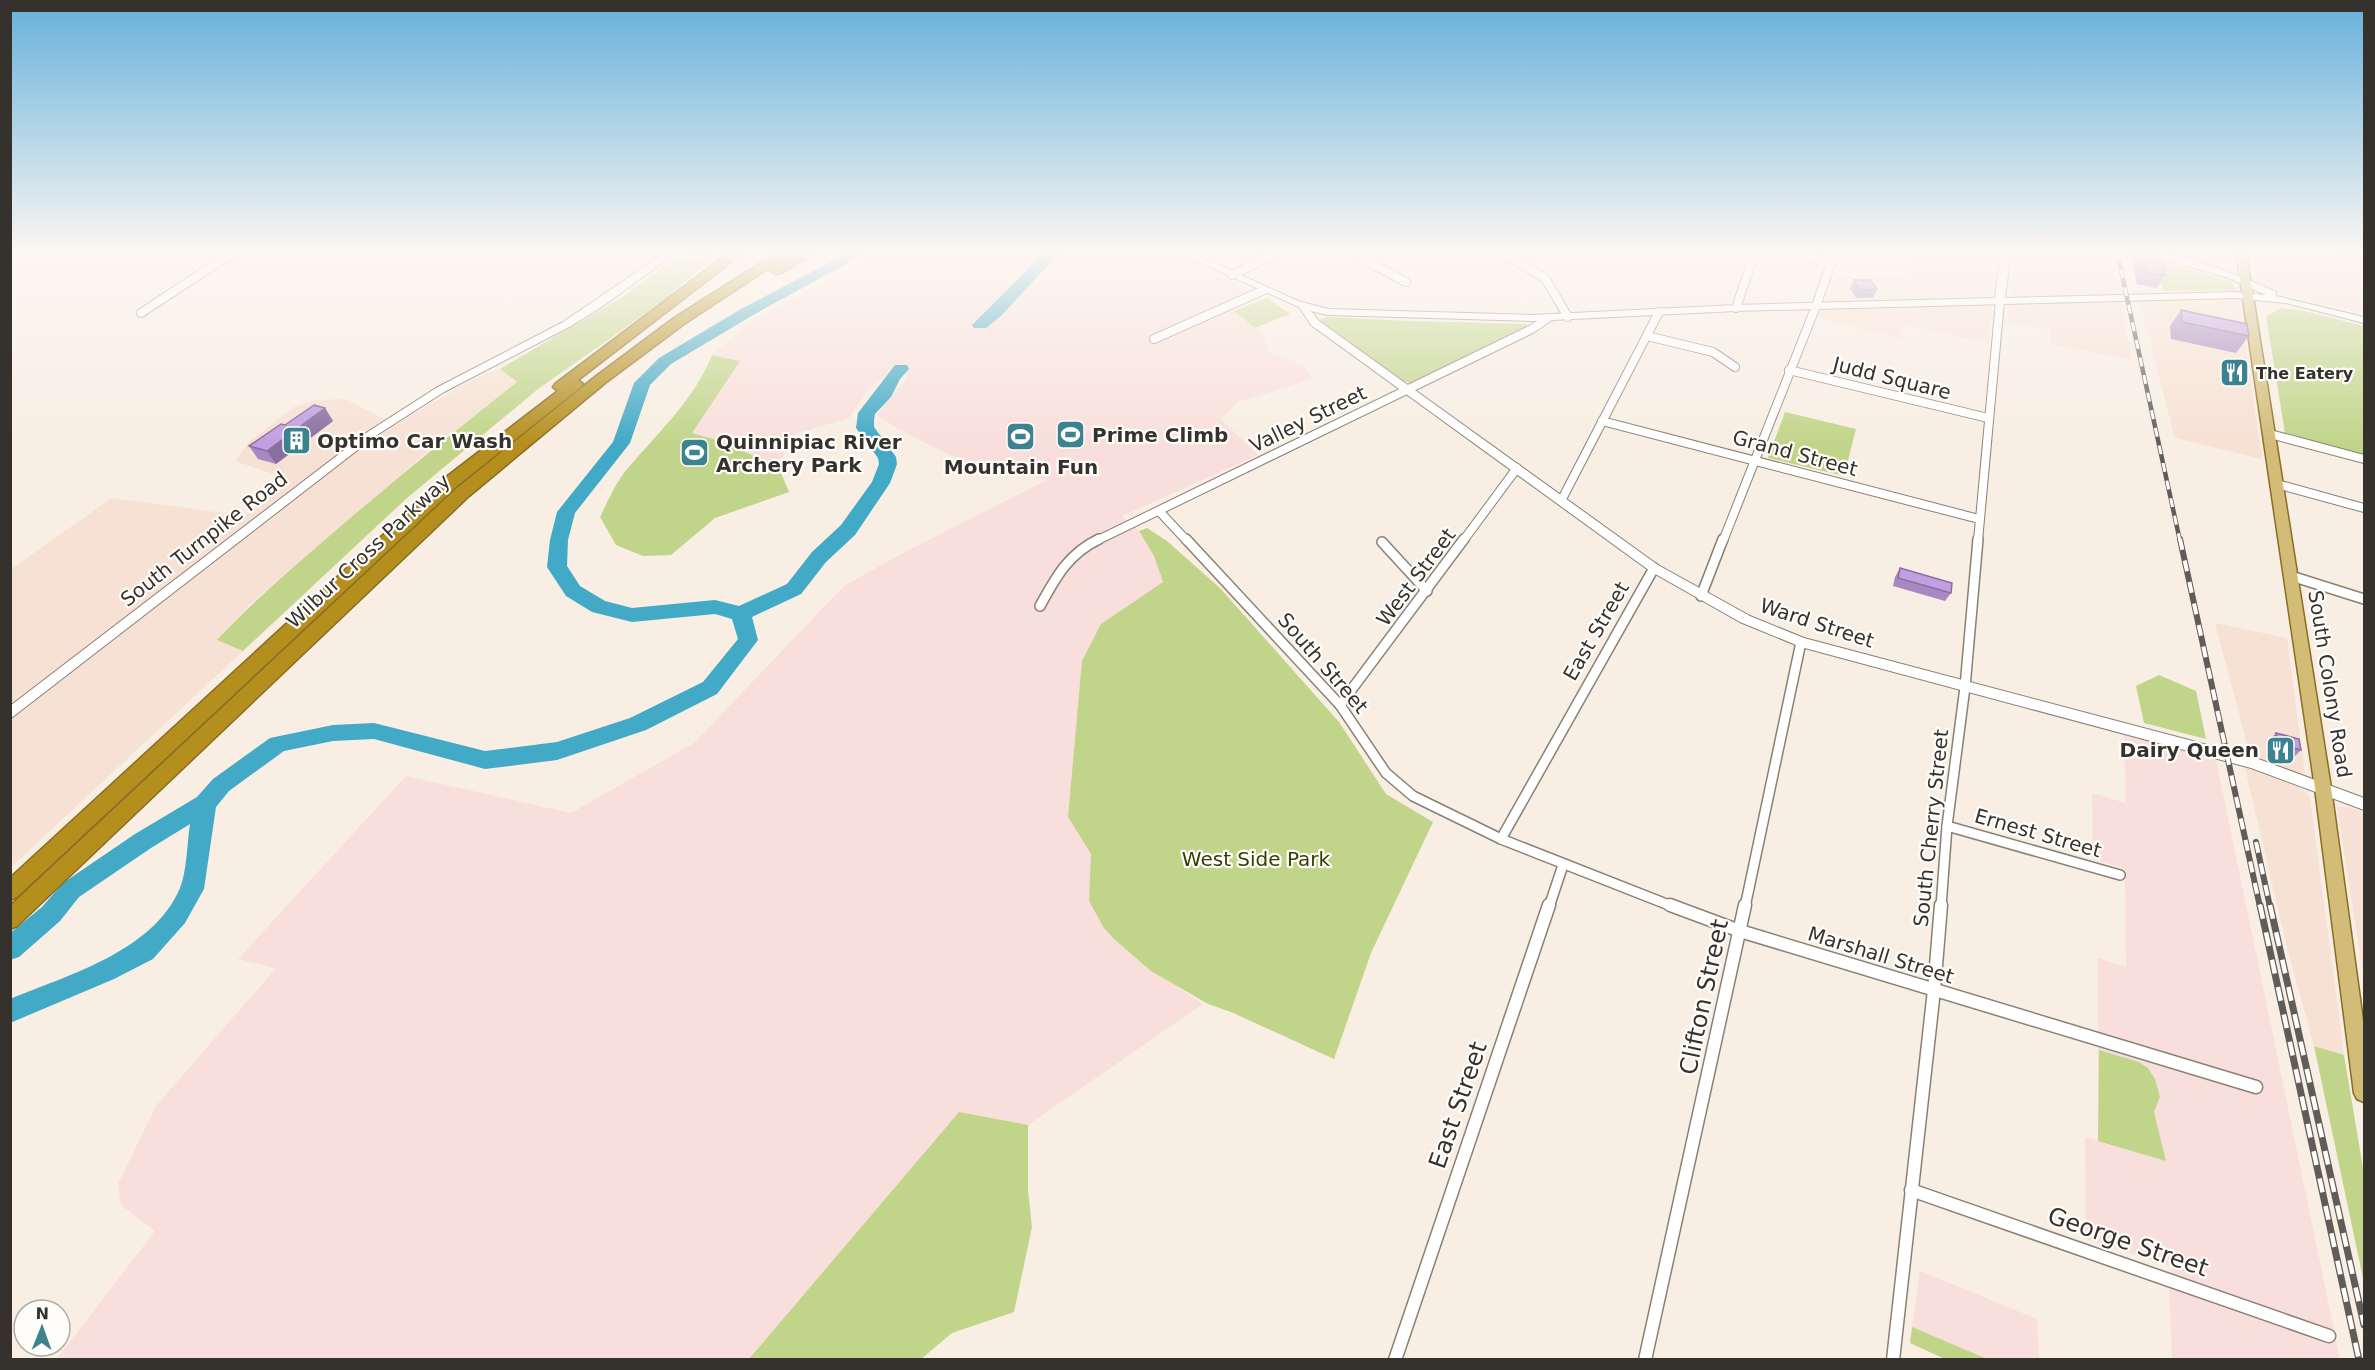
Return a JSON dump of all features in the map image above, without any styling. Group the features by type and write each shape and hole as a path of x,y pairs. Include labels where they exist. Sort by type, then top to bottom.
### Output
{"highway":[{"path":"527,422 560,388 654,316"},
{"name":"Wilbur Cross Parkway","path":"10,891 451,482 639,337 670,316"},
{"name":"Wilbur Cross Parkway","path":"10,920 463,492 600,380 686,316"},
{"path":"679,321 689,316"}],"main road":[{"name":"South Turnpike Road","path":"10,714 373,433 441,390 579,316"},
{"name":"Ward Street","path":"1310,316 1315,323 1654,568 1745,619 1801,642 2253,763 2364,804"},
{"path":"1472,316 1548,318 1587,316"},
{"name":"South Colony Road","path":"2250,316 2323,788 2364,1093"},
{"path":"2348,316 2364,320"}],"street":[{"path":"1154,339 1204,316"},
{"path":"1561,501 1657,316"},
{"path":"1701,596 1812,316"},
{"name":"South Cherry Street","path":"1893,1359 1934,990 1947,826 1965,687 1998,316"},
{"name":"Valley Street","path":"1040,606 1058,572 1083,547 1160,512 1532,329 1548,318"},
{"path":"1647,336 1713,352 1735,367"},
{"name":"Judd Square","path":"1789,370 1988,418"},
{"name":"Grand Street","path":"1602,421 1979,519"},
{"path":"2270,434 2364,459"},
{"name":"West Street","path":"1340,705 1517,468"},
{"path":"2277,484 2364,508"},
{"name":"South Street","path":"1160,512 1340,705 1386,773 1413,796 1501,838"},
{"path":"1382,542 1427,591"},
{"name":"East Street","path":"1501,838 1654,568"},
{"path":"2291,576 2364,599"},
{"name":"Clifton Street","path":"1645,1359 1740,931 1801,642"},
{"name":"Ernest Street","path":"1947,826 2120,875"},
{"name":"Marshall Street","path":"1501,838 1563,865 1740,931 2256,1088"},
{"name":"East Street","path":"1395,1359 1563,865"},
{"name":"George Street","path":"1911,1190 2329,1336"}],"shaded area":[{"path":"759,316 1240,316 1265,336 1269,353 1305,367 1312,379 1238,402 1221,419 1258,455 1122,516 1139,531 1154,556 1163,582 1068,817 1091,854 1089,901 1165,979 1203,1004 1028,1125 959,1112 749,1359 56,1360 72,1358 72,1339 155,1231 121,1205 118,1184 156,1106 276,968 238,959 406,776 571,813 694,743 844,586 901,554 1047,480 967,463 907,434 877,415 907,379 905,371 898,367 869,388 849,418 795,434 778,466 717,440 692,433 740,361 712,355"},
{"path":"1820,316 1992,316 1989,343 1905,325 1901,339 1819,318"},
{"path":"2009,316 2123,316 2132,360 2050,344 2050,330 2008,323"},
{"path":"2143,316 2241,316 2262,459 2175,438"},
{"path":"500,369 517,382 433,447 249,605 217,640 243,651 11,867 11,569 112,498 245,516 288,479 235,461 250,441 294,407 316,400 346,399 395,425 471,380"},
{"path":"2215,623 2287,638 2305,774 2250,755"},
{"path":"2124,734 2216,760 2340,1359 2172,1359 2169,1285 2173,1267 2086,1239 2085,1137 2098,1140 2098,958 2126,967 2125,869 2093,859 2092,793 2126,803"},
{"path":"2245,768 2297,785 2310,797 2344,1055 2314,1046 2287,947"},
{"path":"2337,807 2348,807 2364,813 2364,979"},
{"path":"1920,1271 2037,1319 2039,1359 1945,1359 1910,1343"}],"green space":[{"path":"590,316 642,316 538,389 407,498 243,651 217,640 262,596 384,489 517,382 500,369"},
{"path":"1240,316 1285,316 1255,328"},
{"path":"2266,316 2324,316 2364,326 2364,455 2285,433"},
{"path":"1326,317 1526,324 1527,327 1410,383 1402,380 1319,320"},
{"name":"Quinnipiac River Archery Park","path":"712,355 740,361 692,433 717,440 778,466 789,492 715,518 671,555 643,556 616,545 600,517 617,483 684,403 695,388"},
{"path":"1785,412 1856,429 1844,476 1768,458"},
{"name":"West Side Park","path":"1147,528 1167,541 1220,588 1339,722 1386,794 1433,822 1371,953 1334,1059 1231,1012 1208,1004 1151,971 1104,928 1089,901 1091,854 1068,817 1082,661 1101,624 1163,582 1154,556 1139,531"},
{"path":"2159,675 2196,691 2206,739 2144,723 2136,686"},
{"path":"2314,1046 2344,1055 2364,1174 2364,1283"},
{"path":"2099,1050 2139,1062 2148,1068 2155,1079 2160,1097 2154,1112 2166,1161 2098,1141"},
{"path":"959,1112 1028,1125 1028,1190 1032,1227 1014,1312 952,1333 921,1359 749,1359"},
{"path":"1912,1327 1987,1359 1945,1359 1910,1343"}],"building":[{"path":"2181,316 2209,316 2247,324 2249,336 2182,322"},
{"path":"314,405 325,408 267,451 249,446 281,424 285,425"},
{"path":"1900,568 1952,583 1951,593 1898,578"},
{"path":"2276,733 2299,739 2301,750 2278,744"}],"waterway":[{"path":"740,316 665,361 642,383 621,443 566,512 559,540 557,567 573,591 599,607 632,615 715,607 741,614"},
{"path":"980,325 991,316"},
{"path":"741,614 794,589 819,557 848,530 881,483 888,464 887,457 865,428 865,420 867,413 885,393 893,377 901,369"},
{"path":"205,804 221,785 278,744 333,733 374,731 485,760 557,751 638,724 710,688 748,640 741,614"},
{"path":"10,949 51,914 71,890 143,841 205,804"},
{"path":"10,1011 105,971 144,951 176,916 192,889 205,804"}],"railway":[{"path":"2131,316 2180,541"},
{"path":"2180,539 2260,907"},
{"path":"2256,842 2270,907"},
{"path":"2260,905 2359,1360"},
{"path":"2270,905 2364,1325"}],"place":[{"name":"The Eatery","path":"2235,373"},
{"name":"Prime Climb","path":"1071,435"},
{"name":"Mountain Fun","path":"1021,437"},
{"name":"Optimo Car Wash","path":"296,441"},
{"name":"Quinnipiac River Archery Park","path":"695,453"},
{"name":"Dairy Queen","path":"2280,750"}]}
